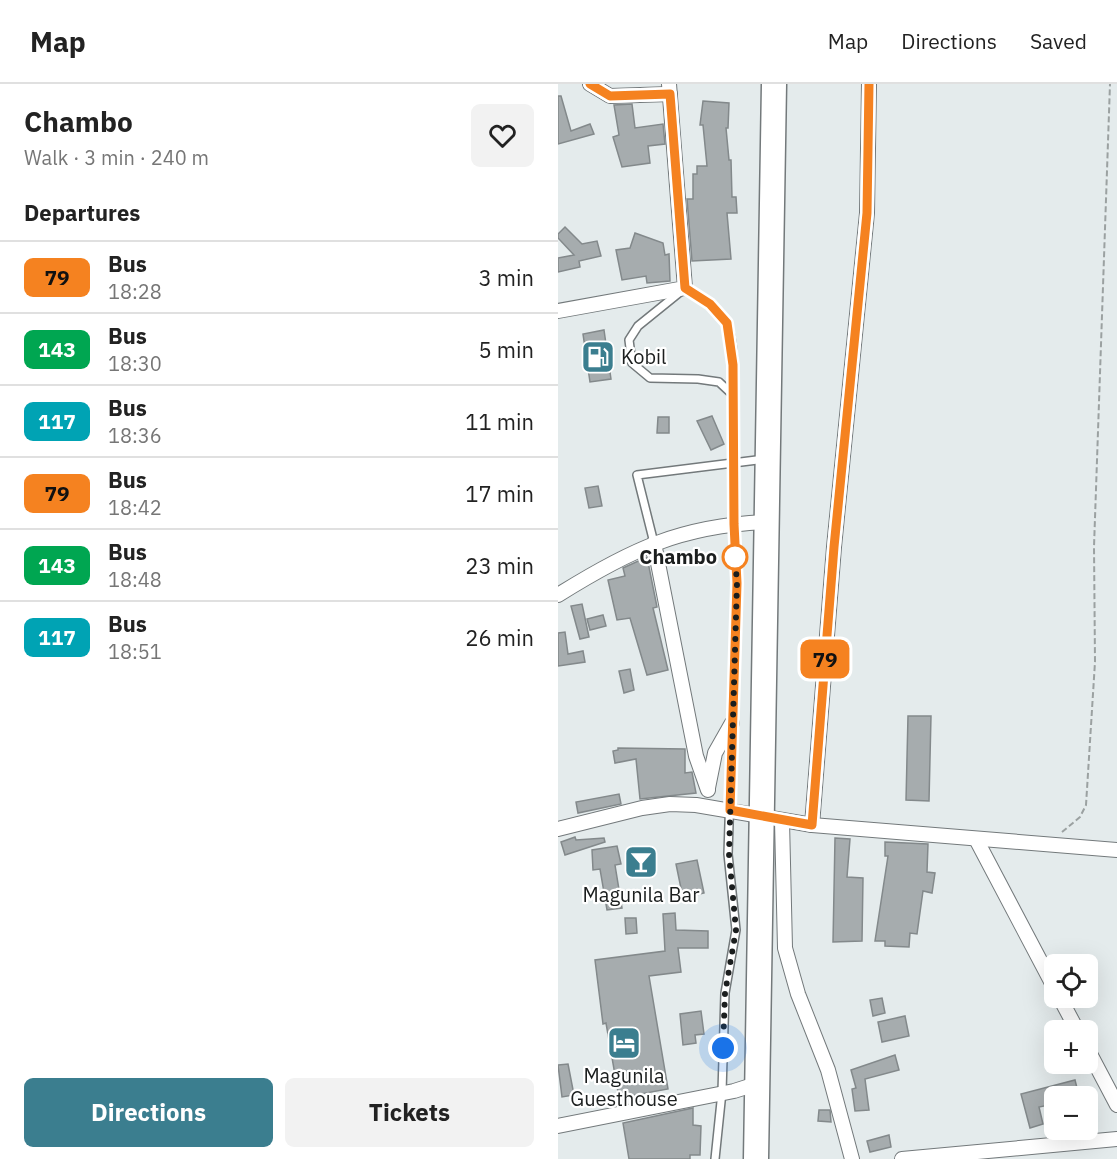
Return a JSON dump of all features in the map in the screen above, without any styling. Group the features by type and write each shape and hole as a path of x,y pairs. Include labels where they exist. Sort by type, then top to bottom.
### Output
{"highway":[{"path":"756,1159 756,1084 772,819 766,522 774,84"}],"street":[{"path":"558,311 685,288 670,89 610,96 590,84"},
{"path":"812,825 834,547 867,213 869,84"},
{"path":"558,594 614,561 654,543 701,529 766,522"},
{"path":"654,543 696,756 708,790"},
{"path":"707,807 715,753 732,723"},
{"path":"558,829 642,808 669,804 730,810 812,825 1117,850"},
{"path":"772,819 785,948 798,994 828,1070 852,1159"},
{"path":"976,839 1044,968"},
{"path":"1098,1069 1117,1105"},
{"path":"558,1126 756,1084"},
{"path":"902,1159 1117,1139"}],"lane":[{"path":"714,1159 722,1092 725,993 736,930 729,854 737,583 734,524 734,396 733,365 727,323 710,304 685,288 638,326 629,340 632,363 650,378 719,382 734,396"},
{"path":"654,543 637,475 768,459"}],"path":[{"path":"1047,843 1080,817 1086,805 1095,662 1094,546 1110,84"}],"building":[{"path":"558,96 561,96 571,131 590,124 594,134 558,144"},
{"path":"703,101 729,103 728,128 726,128 729,160 731,160 732,197 736,197 737,213 727,213 731,259 692,261 687,199 693,199 693,174 697,174 697,166 707,166 703,125 700,125"},
{"path":"632,104 635,128 663,124 665,144 648,146 650,163 622,167 613,137 619,135 614,105"},
{"path":"565,227 582,244 597,241 601,256 579,261 580,267 558,272 558,258 574,255 558,238 558,234"},
{"path":"635,233 663,243 665,255 669,254 670,281 647,283 646,276 622,280 616,250 630,248"},
{"path":"604,330 611,379 590,382 583,334"},
{"path":"712,416 724,444 711,450 697,421"},
{"path":"658,417 669,417 669,433 657,433"},
{"path":"598,486 602,506 589,508 585,488"},
{"path":"647,557 657,607 653,608 668,670 647,675 630,618 617,620 608,580 625,576 623,568"},
{"path":"582,604 589,637 580,639 571,606"},
{"path":"603,615 606,626 590,630 587,619"},
{"path":"565,632 568,654 583,651 585,662 558,666 558,633"},
{"path":"630,669 634,690 624,693 619,671"},
{"path":"908,716 931,716 929,801 906,800"},
{"path":"618,748 685,749 685,773 692,772 696,793 640,799 636,759 615,763 613,751"},
{"path":"619,794 621,804 578,813 576,802"},
{"path":"575,837 576,840 604,838 605,842 565,855 561,842"},
{"path":"835,838 850,839 847,877 863,878 862,941 833,942"},
{"path":"885,842 928,844 927,872 935,873 932,893 923,891 917,934 910,933 909,947 885,946 885,941 875,941 888,856 885,856"},
{"path":"617,846 621,864 615,865 622,908 607,910 600,869 593,870 592,850"},
{"path":"697,860 704,893 683,898 676,864"},
{"path":"675,913 676,930 708,931 708,948 678,948 681,972 649,976 668,1089 619,1098 606,1023 603,1024 595,960 665,951 663,914"},
{"path":"625,918 636,918 637,933 626,934"},
{"path":"882,998 885,1013 873,1016 870,1000"},
{"path":"701,1011 704,1034 695,1035 696,1043 683,1045 680,1014"},
{"path":"905,1016 909,1036 882,1042 878,1022"},
{"path":"895,1055 899,1070 865,1079 869,1110 855,1111 852,1089 856,1088 851,1070"},
{"path":"568,1064 574,1095 562,1097 558,1065"},
{"path":"1075,1080 1076,1086 1052,1086"},
{"path":"1044,1088 1044,1106 1039,1107 1043,1124 1030,1128 1021,1094"},
{"path":"693,1108 693,1125 701,1126 700,1155 690,1155 690,1159 629,1159 623,1123"},
{"path":"819,1110 830,1110 831,1122 818,1121"},
{"path":"889,1135 891,1147 870,1152 867,1141"}],"bus line":[{"name":"79","path":"590,84 597,91 615,97 670,94 685,288 710,304 727,323 733,365 734,524 737,583 730,810 812,825 834,547 867,213 869,84"}],"place":[{"name":"Kobil","path":"598,357"},
{"name":"Chambo","path":"735,557"},
{"name":"Magunila Bar","path":"641,862"},
{"name":"Magunila Guesthouse","path":"624,1043"}],"route":[{"path":"723,1048 725,993 736,930 729,854 737,583 735,557"}]}
